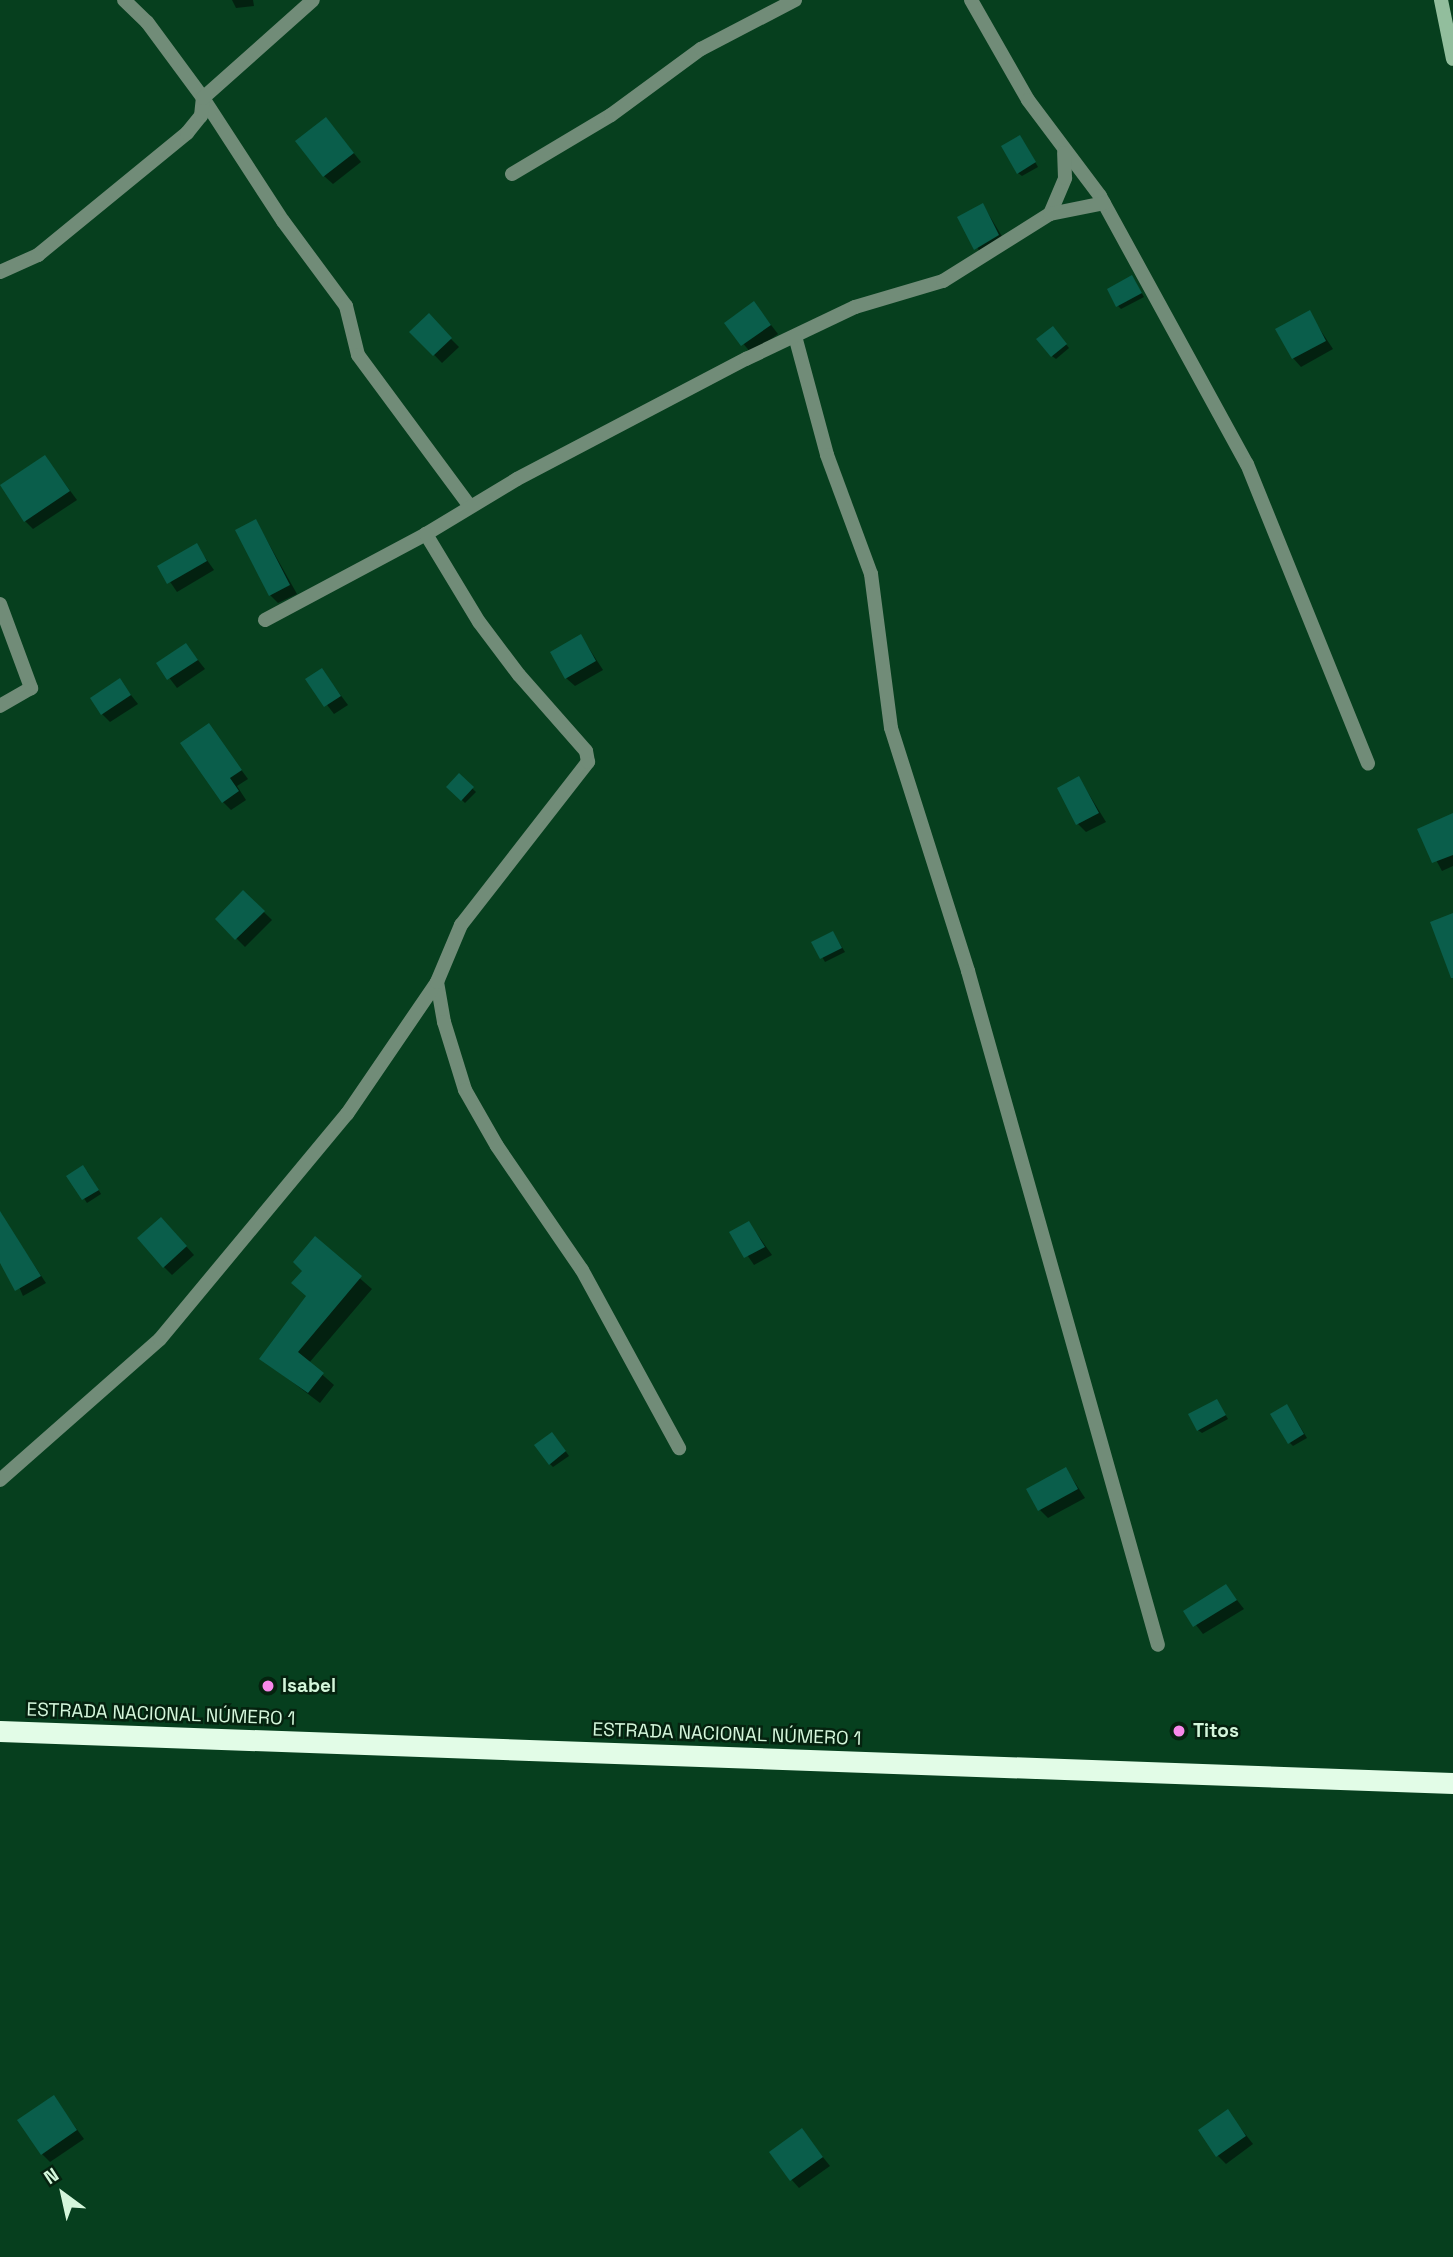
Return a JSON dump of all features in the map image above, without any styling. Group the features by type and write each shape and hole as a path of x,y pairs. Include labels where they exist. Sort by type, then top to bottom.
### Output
{"highway":[{"name":"ESTRADA NACIONAL NÚMERO 1","path":"0,1731 1453,1783"}],"street":[{"path":"124,0 148,22 203,98 283,220 346,306 358,355 469,505"},
{"path":"0,272 38,255 146,168 201,116 203,98 313,0"},
{"path":"512,174 611,115 701,49 795,0"},
{"path":"971,0 1028,100 1104,204 1247,464 1368,764"},
{"path":"1441,0 1453,59"},
{"path":"1050,214 1065,178 1063,150"},
{"path":"265,620 426,534 469,505 795,336 855,307 943,281 1050,214 1104,204"},
{"path":"795,336 827,455 871,574 891,729 904,777 972,984 1158,1645"},
{"path":"0,1480 160,1339 347,1114 437,982 461,925 588,762 586,751 519,675 479,622 426,534"},
{"path":"0,604 31,688 0,706"},
{"path":"437,982 444,1022 465,1090 497,1146 582,1270 680,1448"}],"building":[{"path":"326,117 354,153 323,177 295,141"},
{"path":"1020,135 1036,162 1017,174 1001,146"},
{"path":"983,203 999,235 974,250 957,217"},
{"path":"1132,275 1142,293 1116,307 1107,289"},
{"path":"754,301 771,325 741,346 724,323"},
{"path":"1310,310 1326,341 1292,359 1275,329"},
{"path":"429,313 452,338 433,356 409,332"},
{"path":"1053,326 1067,344 1051,357 1036,339"},
{"path":"45,455 70,491 24,522 0,485"},
{"path":"256,519 290,585 269,596 235,530"},
{"path":"197,543 207,561 167,584 157,566"},
{"path":"581,634 596,661 565,679 550,652"},
{"path":"186,643 198,660 167,680 156,663"},
{"path":"322,668 341,696 324,707 305,679"},
{"path":"120,678 131,695 101,715 90,698"},
{"path":"209,723 242,770 230,778 239,791 222,803 180,743"},
{"path":"459,773 474,787 461,801 446,787"},
{"path":"1079,776 1099,813 1076,825 1057,788"},
{"path":"1453,813 1453,855 1432,863 1417,829"},
{"path":"243,890 265,911 235,940 215,919"},
{"path":"1453,913 1453,978 1451,978 1430,922"},
{"path":"833,931 842,948 820,959 811,942"},
{"path":"83,1165 99,1190 82,1200 66,1176"},
{"path":"0,1211 41,1276 15,1291 0,1263"},
{"path":"161,1217 187,1246 163,1268 137,1238"},
{"path":"749,1221 765,1247 744,1258 729,1232"},
{"path":"315,1236 362,1276 298,1352 324,1373 308,1393 259,1359 306,1296 291,1283 302,1271 293,1262"},
{"path":"1217,1399 1226,1415 1197,1431 1188,1414"},
{"path":"1287,1404 1304,1434 1288,1444 1270,1414"},
{"path":"552,1432 566,1451 549,1465 534,1445"},
{"path":"1066,1467 1078,1489 1038,1511 1026,1489"},
{"path":"1226,1584 1237,1600 1193,1627 1183,1611"},
{"path":"54,2095 77,2130 41,2155 17,2120"},
{"path":"1228,2109 1246,2136 1216,2157 1198,2130"},
{"path":"802,2128 823,2157 790,2181 769,2152"}],"place":[{"name":"Isabel","path":"268,1686"},
{"name":"Titos","path":"1179,1731"}]}
